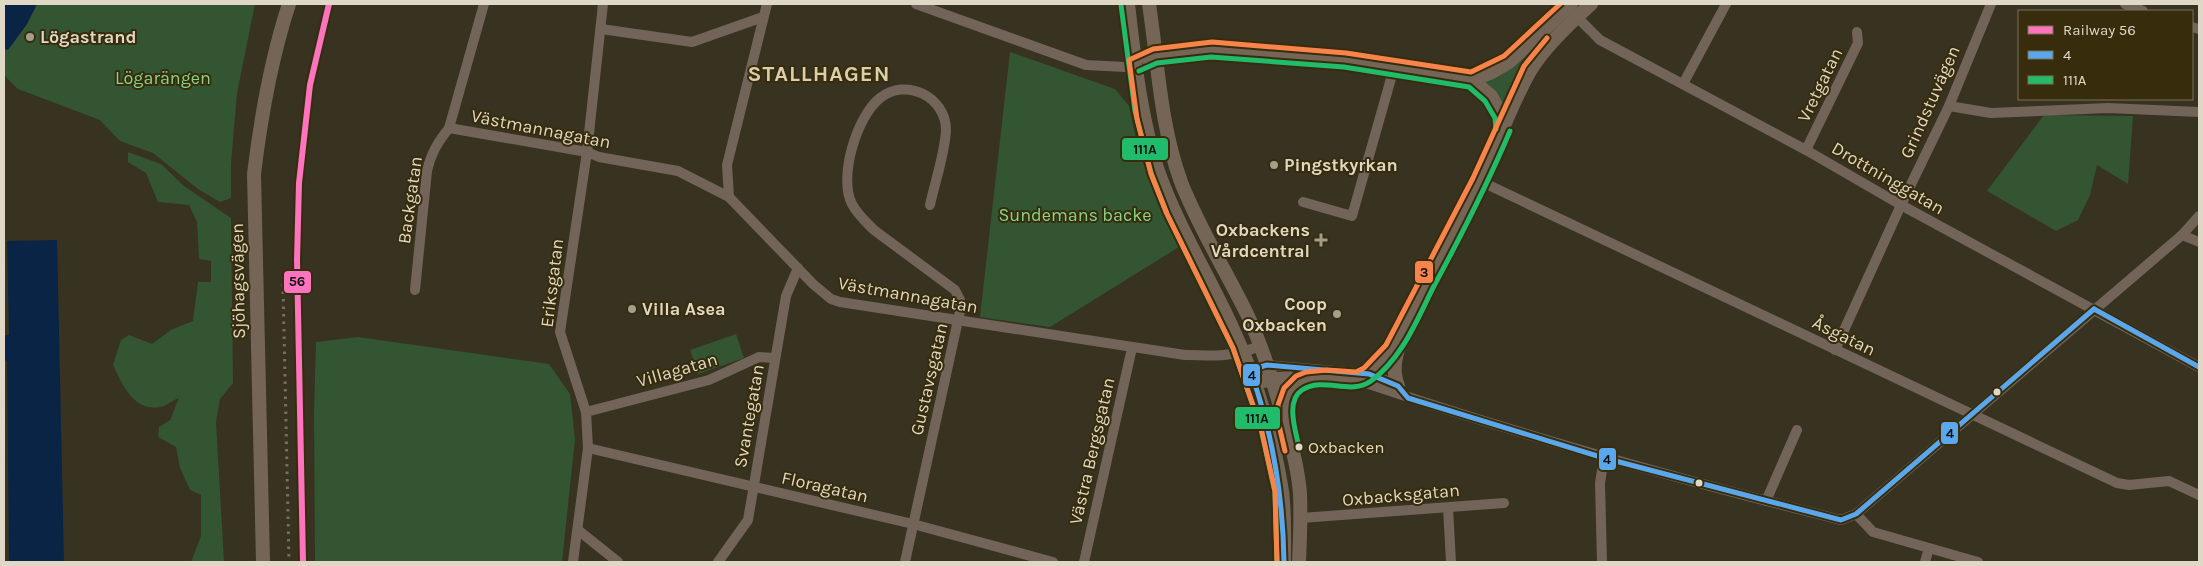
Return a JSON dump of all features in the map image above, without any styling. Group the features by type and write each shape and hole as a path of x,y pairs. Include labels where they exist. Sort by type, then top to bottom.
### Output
{"main road":[{"name":"Sjöhagsvägen","path":"262,562 254,174 259,130 270,72 289,4"},
{"path":"1128,4 1149,138 1158,170 1173,210 1211,284 1256,384 1282,490 1284,562"},
{"path":"1149,4 1167,130 1180,179 1206,240 1247,315 1267,364 1285,421 1298,476 1301,518 1300,562"},
{"path":"1136,64 1155,56 1211,49 1345,60 1472,80 1492,72 1509,62 1572,9 1591,4"},
{"path":"1256,384 1272,379 1363,377 1392,349 1480,182 1503,128 1532,69 1572,9"},
{"path":"1472,80 1491,96 1502,116 1503,128"},
{"path":"1398,386 1394,376 1394,359 1404,328"},
{"path":"1250,370 1267,364"},
{"path":"1285,421 1285,407 1290,392 1307,379"}],"street":[{"name":"Backgatan","path":"415,290 430,155 449,128 484,4"},
{"name":"Eriksgatan","path":"573,562 588,448 586,412 560,332 587,152 603,4"},
{"path":"729,197 727,166 767,4"},
{"path":"916,4 1086,65 1125,67 1136,64"},
{"path":"1683,84 1726,4"},
{"name":"Grindstuvägen","path":"1835,350 1901,205 1949,106 1991,4"},
{"path":"2125,4 2140,10"},
{"name":"Drottninggatan","path":"1572,9 1600,40 1806,150 1901,205 2199,367"},
{"path":"601,29 692,42 763,17"},
{"name":"Vretgatan","path":"1806,150 1858,43 1857,32"},
{"path":"1303,202 1352,216 1394,68"},
{"name":"Gustavsgatan","path":"905,562 958,322 960,300 955,290 874,230 863,220 851,203 847,185 850,157 863,117 881,97 891,92 902,89 921,92 934,100 944,117 946,131 930,205"},
{"path":"1949,106 1991,113 2108,108 2199,112"},
{"name":"Västmannagatan","path":"449,128 587,152 599,158 678,171 729,197 822,292 840,302 958,322 1185,355 1226,356 1243,353 1260,346"},
{"name":"Åsgatan","path":"1480,182 2118,483 2129,485 2169,481 2199,495"},
{"path":"1363,377 1408,398 1604,458 1842,520 1856,514 1971,414 2023,372 2182,235 2199,216"},
{"path":"2182,235 2199,242"},
{"name":"Svantegatan","path":"718,562 748,520 786,296 798,268"},
{"name":"Västra Bergsgatan","path":"1084,562 1132,348"},
{"name":"Villagatan","path":"586,412 709,380 759,357 775,358"},
{"path":"1267,364 1363,377 1398,386 1408,398"},
{"path":"1766,501 1797,430"},
{"name":"Floragatan","path":"588,448 913,524 1053,562"},
{"path":"1602,562 1600,483 1604,458"},
{"name":"Oxbacksgatan","path":"1301,518 1504,503"},
{"path":"1448,508 1451,562"},
{"path":"1856,514 1873,532 1978,562"},
{"path":"578,530 618,562"},
{"path":"1925,562 1929,548"}],"green space":[{"name":"Lögarängen","path":"37,4 255,4 237,93 231,164 231,198 220,202 198,189 153,153 120,141 100,120 18,89 4,75 4,49 8,49 27,24"},
{"path":"1562,20 1559,26 1504,108 1480,79"},
{"name":"Sundemans backe","path":"1010,52 1115,89 1129,106 1138,148 1156,196 1179,247 1050,327 980,317"},
{"path":"2044,115 2133,116 2128,184 2097,165 2090,195 2078,220 2056,231 1987,191"},
{"path":"128,152 161,164 184,186 231,218 233,383 220,399 216,422 224,562 191,562 201,536 201,495 190,490 180,468 176,447 158,437 159,427 170,420 179,398 160,407 143,405 130,395 113,365 121,340 129,335 152,344 171,330 193,321 198,282 211,282 211,261 199,259 197,222 189,205 158,202 146,173 128,162"},
{"path":"736,334 744,358 698,374 690,350"},
{"path":"358,337 549,364 570,394 575,439 562,562 315,562 314,412 316,342"}],"water":[{"path":"4,4 37,4 27,24 8,50 4,49"},
{"path":"57,240 64,562 9,562 7,361 4,360 4,335 9,335 7,241"}],"railway":[{"path":"283,284 289,562"}],"rail line":[{"name":"56","path":"303,562 297,260 299,183 310,85 329,4"}],"transit line":[{"name":"3","path":"1277,562 1275,491 1261,428 1233,348 1167,214 1151,174 1137,119 1129,60 1153,49 1212,42 1346,53 1471,72 1504,56 1560,4"},
{"name":"111A","path":"1121,5 1135,111 1151,173 1167,214 1233,348 1261,429 1275,492 1277,562"},
{"name":"3","path":"1285,451 1278,421 1278,405 1284,388 1296,376 1306,372 1327,370 1356,372 1364,368 1386,345 1473,178 1524,66 1547,38"},
{"name":"111A","path":"1139,71 1157,63 1211,57 1344,67 1469,87 1485,101 1495,118 1496,129"},
{"name":"111A","path":"1299,447 1293,417 1294,401 1297,395 1310,386 1354,387 1363,385 1382,372 1392,361 1416,323 1493,170 1510,131"},
{"name":"4","path":"2094,309 2199,367"},
{"name":"4","path":"1284,562 1282,513 1271,441 1250,370 1267,365 1369,374 1398,386 1408,398 1604,458 1841,520 1856,514 2094,309"}],"place":[{"name":"Lögastrand","path":"30,37"},
{"name":"Pingstkyrkan","path":"1274,165"},
{"name":"Oxbackens Vårdcentral","path":"1321,240"},
{"name":"Villa Asea","path":"632,309"},
{"name":"Coop Oxbacken","path":"1337,314"},
{"name":"Oxbacken","path":"1299,447"}],"district":[{"name":"STALLHAGEN","path":"819,74"}]}
